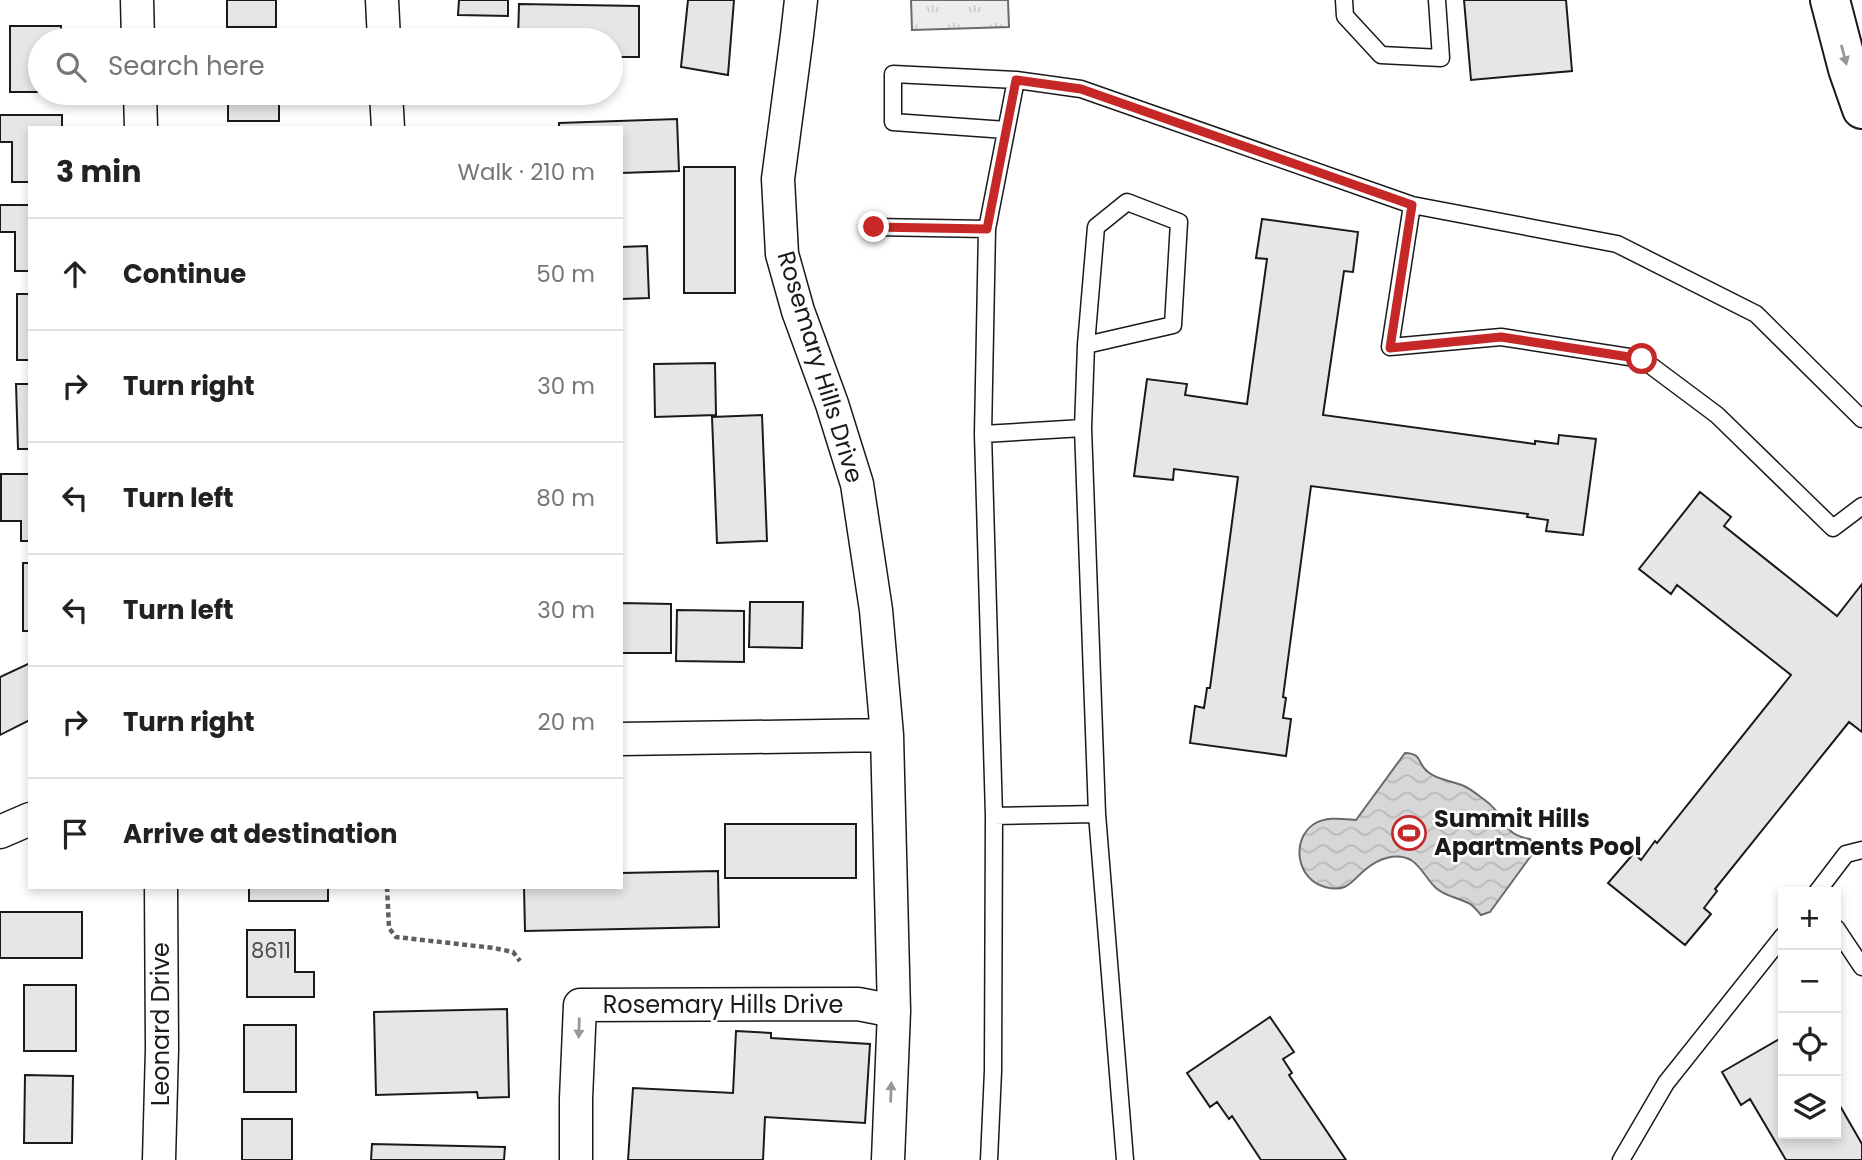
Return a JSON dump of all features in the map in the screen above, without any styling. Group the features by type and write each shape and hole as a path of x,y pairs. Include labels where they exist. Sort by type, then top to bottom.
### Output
{"main road":[{"path":"1830,0 1848,69 1862,109"}],"street":[{"path":"137,0 138,28"},
{"path":"383,0 384,28"},
{"name":"Rosemary Hills Drive","path":"800,0 778,179 782,254 798,311 832,404 857,484 876,610 887,734 894,1012 888,1160"},
{"path":"140,105 141,126"},
{"path":"387,105 388,126"},
{"path":"623,739 887,734"},
{"path":"0,832 28,820"},
{"name":"Leonard Drive","path":"159,1160 162,1049 161,889"},
{"name":"Rosemary Hills Drive","path":"576,1160 580,1005 858,1004 894,1012"}],"lane":[{"path":"1344,0 1345,16 1381,55 1441,58 1437,0"},
{"path":"1006,130 893,122 892,74 1016,80 1081,89 1412,205 1617,244 1756,314 1862,419"},
{"path":"989,1160 993,1071 994,817 983,434 987,229 1016,80"},
{"path":"1086,345 1174,325 1179,222 1127,202 1096,228 1086,345 1083,428 1097,814 1125,1160"},
{"path":"1412,205 1390,348 1501,337 1642,359 1717,415 1833,528 1862,506"},
{"path":"874,227 987,229"},
{"path":"983,434 1083,428"},
{"path":"994,817 1097,814"},
{"path":"1821,887 1846,854 1862,850"},
{"path":"1841,936 1862,967"},
{"path":"1621,1160 1666,1083 1778,942"}],"path":[{"path":"387,889 389,928 396,937 494,948 513,952 520,961"}],"green space":[{"path":"911,0 1008,0 1009,27 912,30"}],"water":[{"name":"Summit Hills Apartments Pool","path":"1405,753 1415,755 1424,769 1432,775 1472,791 1492,806 1513,833 1530,839 1535,849 1533,853 1490,912 1481,915 1470,904 1440,891 1415,863 1405,858 1393,857 1376,862 1348,885 1339,888 1316,883 1303,868 1300,849 1306,831 1324,820 1356,820"}],"building":[{"path":"227,0 276,0 276,27 227,27"},
{"path":"459,0 508,0 508,16 458,15"},
{"path":"688,0 734,0 728,75 681,67"},
{"path":"1464,0 1566,0 1572,71 1471,80"},
{"path":"519,4 639,6 639,57 623,57 623,28 518,28"},
{"path":"10,26 61,26 28,28 28,92 10,92"},
{"path":"228,105 279,105 279,121 228,121"},
{"path":"0,115 62,115 62,126 28,126 28,182 12,182 12,142 0,142"},
{"path":"677,119 679,171 623,173 623,126 559,126 559,123"},
{"path":"684,167 735,167 735,293 684,293"},
{"path":"0,205 28,205 28,271 15,271 15,232 0,232"},
{"path":"1262,219 1358,232 1353,272 1344,271 1323,415 1535,444 1535,441 1558,444 1559,435 1596,439 1583,535 1546,531 1548,520 1527,517 1528,514 1311,486 1283,697 1286,698 1283,718 1291,719 1286,756 1190,743 1195,706 1204,708 1207,688 1210,688 1238,477 1174,469 1173,480 1134,476 1147,379 1187,384 1185,395 1247,404 1267,259 1256,258"},
{"path":"647,246 649,298 623,299 623,247"},
{"path":"17,294 28,294 28,360 17,360"},
{"path":"715,363 716,415 655,417 654,364"},
{"path":"16,384 28,384 28,449 18,449"},
{"path":"762,415 767,541 717,543 712,417"},
{"path":"1,474 28,474 28,541 21,541 21,521 1,521"},
{"path":"1700,492 1731,517 1724,526 1837,616 1862,584 1862,732 1849,722 1715,889 1717,891 1704,908 1711,914 1685,945 1608,883 1634,853 1641,860 1655,841 1657,843 1791,675 1677,585 1671,594 1639,569"},
{"path":"23,563 28,563 28,631 23,631"},
{"path":"750,602 803,602 802,648 749,647"},
{"path":"623,603 671,604 671,653 623,653"},
{"path":"677,610 744,611 744,662 676,661"},
{"path":"28,664 28,721 0,735 0,677"},
{"path":"725,824 856,824 856,878 725,878"},
{"path":"718,871 719,927 525,931 524,889 623,889 623,873"},
{"path":"249,889 328,889 328,901 249,901"},
{"path":"0,912 82,912 82,958 0,958"},
{"path":"247,930 295,930 295,972 314,972 314,997 247,997"},
{"path":"24,985 76,985 76,1051 24,1051"},
{"path":"507,1009 509,1097 478,1098 477,1092 376,1095 374,1012"},
{"path":"1270,1017 1294,1052 1283,1059 1292,1073 1289,1075 1346,1160 1261,1160 1232,1116 1229,1119 1217,1102 1210,1107 1187,1073"},
{"path":"244,1025 296,1025 296,1092 244,1092"},
{"path":"736,1031 771,1033 771,1038 870,1044 865,1123 765,1117 763,1160 628,1160 633,1088 733,1093"},
{"path":"1778,1040 1778,1139 1841,1139 1841,1108 1862,1144 1862,1160 1786,1160 1750,1099 1741,1105 1722,1072"},
{"path":"25,1075 73,1076 72,1143 24,1143"},
{"path":"242,1119 292,1119 292,1160 242,1160"},
{"path":"372,1144 505,1147 504,1160 371,1160"}],"place":[{"name":"Summit Hills Apartments Pool","path":"1409,833"}],"route":[{"path":"874,227 987,229 1016,80 1081,89 1412,205 1390,348 1501,337 1642,359"}]}
